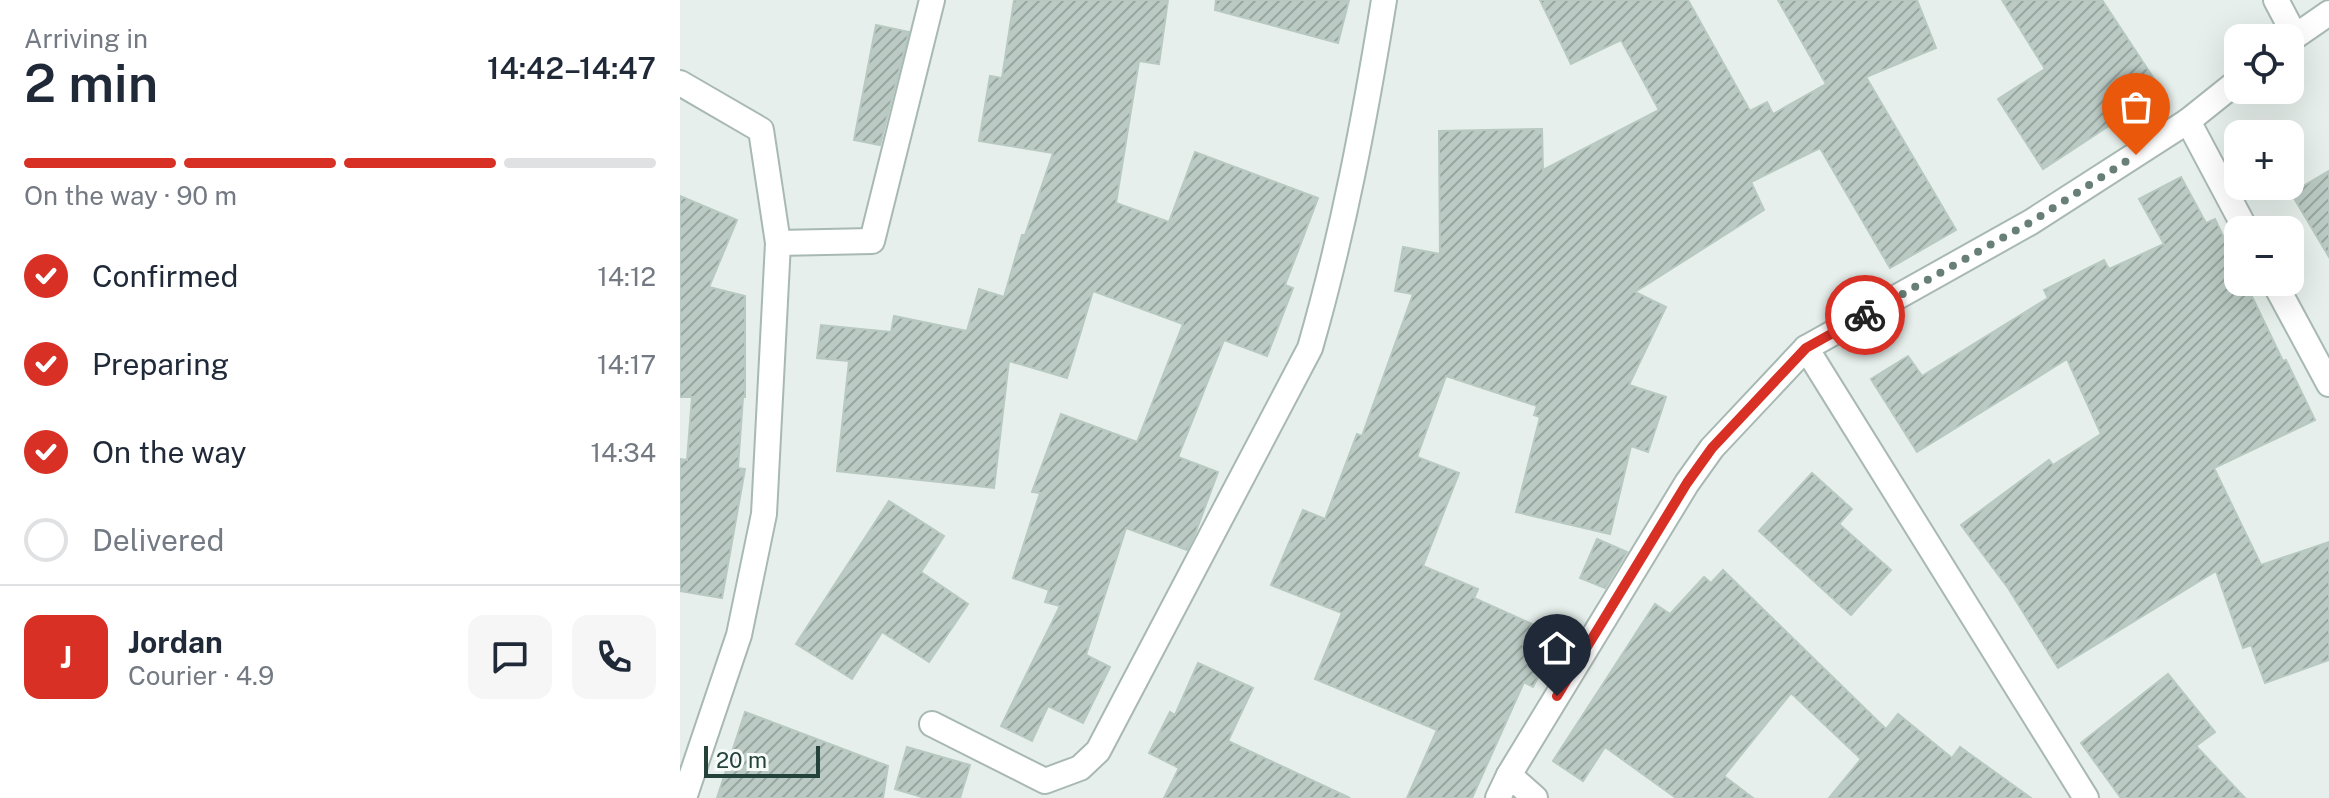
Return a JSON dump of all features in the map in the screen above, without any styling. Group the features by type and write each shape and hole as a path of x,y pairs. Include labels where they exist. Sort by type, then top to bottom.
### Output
{"street":[{"path":"778,243 872,241 932,0"},
{"path":"932,724 1045,781 1080,768 1098,751 1310,348 1331,269 1371,79 1384,0"},
{"path":"2276,0 2287,24"},
{"path":"2304,30 2329,13"},
{"path":"680,83 761,130 778,243 764,514 739,635 684,798"},
{"path":"1498,798 1509,775 1687,483 1712,448 1806,348 2031,222 2188,121 2224,92"},
{"path":"2188,121 2239,216"},
{"path":"2282,296 2329,384"},
{"path":"1806,348 2086,798"},
{"path":"1509,775 1535,798"}],"building":[{"path":"1014,0 1168,0 1159,64 1139,61 1116,203 1169,222 1195,152 1318,198 1285,285 1293,288 1267,356 1224,340 1178,457 1218,472 1187,550 1126,528 1086,655 1110,667 1083,723 1048,706 1032,741 1001,726 1060,606 1045,602 1049,590 1013,578 1040,493 1032,492 1061,414 1137,442 1183,324 1093,291 1067,378 1009,361 994,488 837,471 849,361 817,358 821,325 891,332 894,316 967,331 979,289 1004,297 1022,235 1025,235 1053,153 979,141 990,76 1002,78"},
{"path":"1216,0 1349,0 1338,43 1215,10"},
{"path":"1540,0 1688,0 1750,111 1767,102 1773,114 1826,84 1778,0 1917,0 1936,48 1866,77 1956,230 1890,268 1820,148 1751,182 1764,210 1635,292 1666,307 1629,385 1666,397 1648,452 1631,446 1610,534 1516,512 1540,417 1534,415 1537,406 1446,376 1417,457 1459,473 1423,566 1478,589 1474,598 1532,624 1523,645 1548,659 1533,687 1524,682 1472,798 1407,798 1437,730 1315,679 1342,613 1271,585 1303,510 1325,519 1357,434 1362,436 1413,294 1395,291 1403,247 1440,254 1439,131 1542,129 1543,170 1659,110 1621,40 1571,64"},
{"path":"2002,0 2102,0 2162,91 2043,169 1998,99 2045,69"},
{"path":"876,25 909,32 880,145 854,140"},
{"path":"2329,171 2329,257 2295,200 2304,200 2304,185"},
{"path":"2181,177 2206,223 2215,219 2224,238 2224,296 2252,296 2315,420 2214,468 2261,565 2329,542 2329,660 2265,683 2251,645 2243,648 2216,571 2058,668 2008,588 1961,525 2049,460 2053,465 2101,434 2067,359 1917,452 1871,379 1908,356 1922,376 2048,298 2044,290 2104,260 2109,269 2164,244 2139,199"},
{"path":"680,196 737,220 709,287 745,296 745,397 738,468 745,469 722,598 680,591 680,459 687,460 692,397 680,397"},
{"path":"1812,473 1852,509 1839,524 1891,570 1851,615 1759,531"},
{"path":"889,501 944,536 921,572 968,604 929,662 882,632 852,679 796,644"},
{"path":"1597,539 1627,552 1605,588 1580,578"},
{"path":"1723,570 1886,729 1898,714 1952,758 1960,747 2031,798 1829,798 1861,759 1791,693 1724,776 1753,798 1676,798 1605,747 1583,781 1553,761 1655,604 1670,614 1704,577 1711,583"},
{"path":"1198,663 1253,688 1228,741 1350,798 1164,798 1179,768 1149,753 1170,712 1175,715"},
{"path":"2168,674 2215,732 2196,746 2245,798 2121,798 2081,743"},
{"path":"745,712 888,766 883,798 717,798"},
{"path":"907,747 970,765 960,798 925,798 895,789"}],"way so far":[{"path":"1865,315 2031,222 2136,155"}],"route":[{"path":"1557,696 1687,483 1712,448 1806,348 1865,315"}]}
